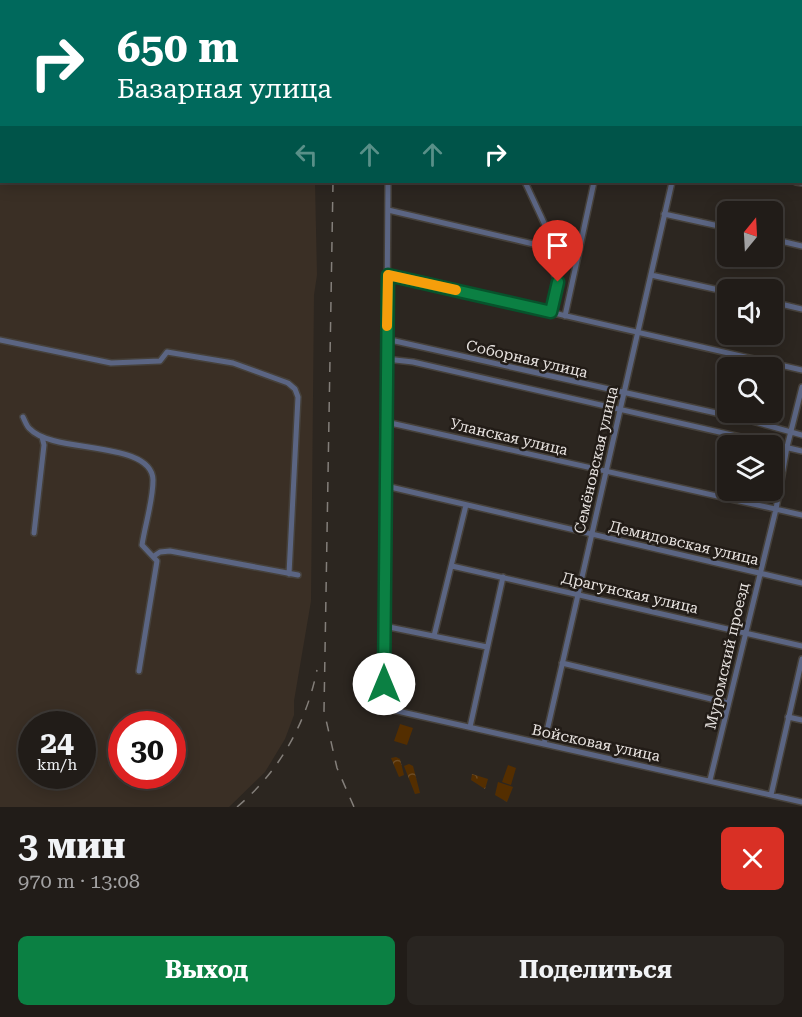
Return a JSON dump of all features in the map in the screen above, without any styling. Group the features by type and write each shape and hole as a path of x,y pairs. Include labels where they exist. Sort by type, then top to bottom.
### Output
{"street":[{"path":"388,183 384,626 488,647"},
{"path":"525,183 545,225 542,246 558,282 551,312"},
{"path":"565,316 594,183"},
{"name":"Семёновская улица","path":"544,744 672,183"},
{"path":"388,210 542,246"},
{"path":"664,214 717,226"},
{"path":"783,242 802,246"},
{"path":"388,275 802,370"},
{"path":"651,275 717,290"},
{"path":"783,305 802,309"},
{"name":"Соборная улица","path":"386,339 752,421 802,435"},
{"path":"0,340 24,343 62,355 130,364 160,361 167,352 233,363 278,378 295,389 298,397 289,574"},
{"path":"386,359 802,451"},
{"name":"Муромский проезд","path":"710,780 776,509 787,447 802,387"},
{"path":"23,417 29,429 42,436 141,460 148,467 153,479 142,545 157,561 140,671"},
{"name":"Уланская улица","path":"386,422 802,515"},
{"path":"34,533 44,445 42,436"},
{"name":"Демидовская улица","path":"386,486 802,583"},
{"path":"434,636 466,505"},
{"path":"154,556 160,552 170,551 298,575"},
{"name":"Драгунская улица","path":"452,566 802,646"},
{"path":"470,727 503,577"},
{"name":"Войсковая улица","path":"384,626 384,708 802,802"},
{"path":"771,795 802,659"},
{"path":"562,663 728,703"},
{"path":"788,717 802,720"}],"shaded area":[{"path":"0,183 315,183 317,275 314,295 311,601 294,701 294,715 285,739 265,772 229,807 0,807"}],"green space":[{"path":"400,724 413,728 407,745 394,741"},
{"path":"391,758 400,759 404,775 399,777"},
{"path":"409,764 413,766 420,793 415,794 404,766"},
{"path":"508,765 516,768 511,785 502,782"},
{"path":"472,774 488,779 485,789 471,780"},
{"path":"498,782 513,787 507,802 495,795"}],"railway":[{"path":"333,183 324,711 337,768 354,807"},
{"path":"237,807 266,778 289,746 306,709 317,670"}],"slow traffic":[{"path":"387,326 388,275 456,290"}],"route":[{"path":"384,684 388,275 551,312 558,282"}]}
